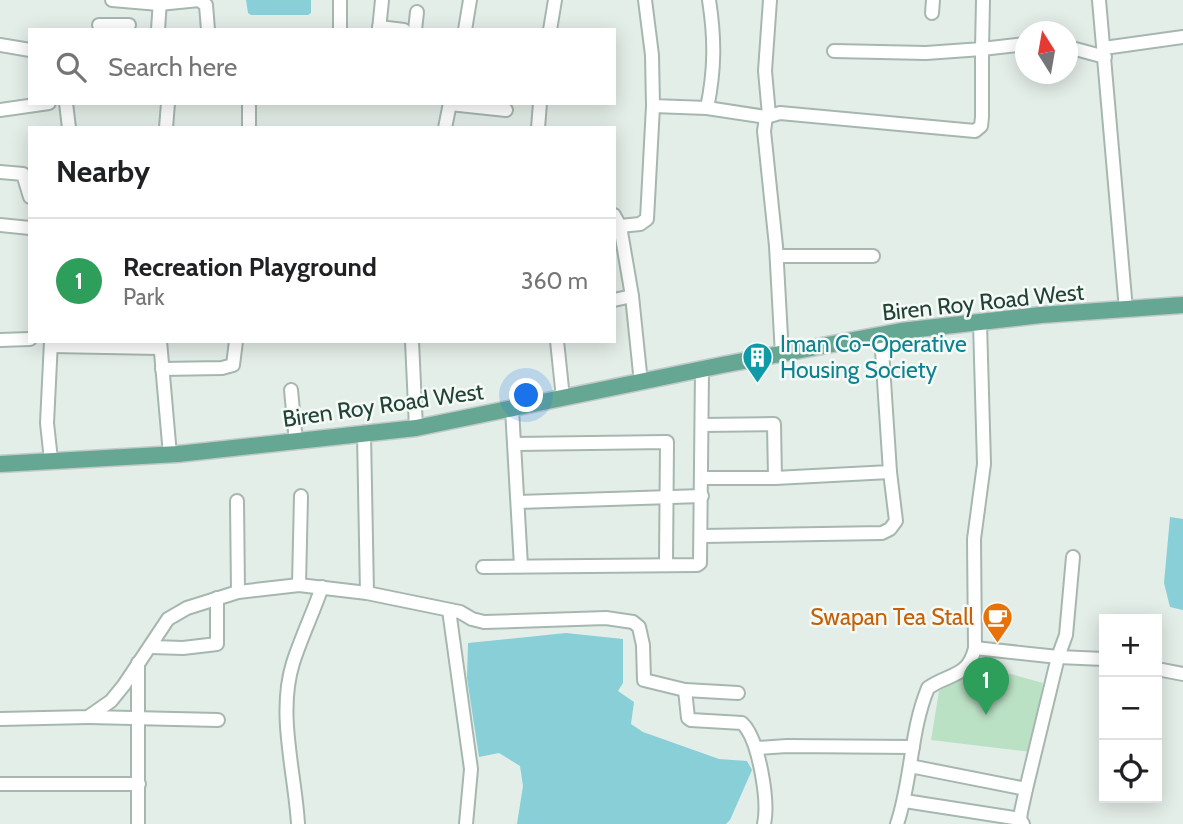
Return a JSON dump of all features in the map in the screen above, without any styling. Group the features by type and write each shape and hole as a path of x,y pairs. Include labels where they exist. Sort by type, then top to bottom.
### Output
{"main road":[{"name":"Biren Roy Road West","path":"0,464 170,454 416,428 881,335 1041,315 1183,305"}],"street":[{"path":"112,0 203,2 206,5 208,28"},
{"path":"340,28 341,0"},
{"path":"379,28 382,0"},
{"path":"465,28 470,0"},
{"path":"551,28 555,0"},
{"path":"641,383 632,296 617,220 640,224 647,219 653,106 652,55 645,0"},
{"path":"707,108 712,90 715,54 709,0"},
{"path":"770,0 765,71 768,116 764,131 777,256 782,355"},
{"path":"653,106 707,108 768,116 779,113 975,131 981,126 982,117 983,0"},
{"path":"1099,0 1126,310"},
{"path":"99,25 129,28 131,1"},
{"path":"158,28 159,2"},
{"path":"415,28 417,12"},
{"path":"1078,48 1105,52 1183,37"},
{"path":"0,45 28,50"},
{"path":"834,51 926,53 1015,45"},
{"path":"0,110 35,105"},
{"path":"66,105 69,126"},
{"path":"166,126 169,105"},
{"path":"248,126 249,105"},
{"path":"444,126 450,105"},
{"path":"466,105 506,110"},
{"path":"538,126 540,105"},
{"path":"0,172 23,174 28,186"},
{"path":"0,225 28,228"},
{"path":"777,256 873,256"},
{"path":"616,300 632,296"},
{"path":"897,824 905,801 913,747 928,688 962,672 972,660 975,648 974,539 984,464 980,323"},
{"path":"702,536 882,533 890,529 896,521 881,335"},
{"path":"0,340 28,339"},
{"path":"51,460 47,415 51,343 160,345 170,454"},
{"path":"162,369 222,368 233,365 236,343"},
{"path":"412,343 416,428"},
{"path":"556,343 563,398"},
{"path":"483,567 700,563 702,369"},
{"path":"291,390 296,442"},
{"path":"512,409 521,566"},
{"path":"702,422 702,425 774,424 775,478"},
{"path":"364,434 367,593"},
{"path":"515,444 667,442 666,564"},
{"path":"702,478 775,478 890,472"},
{"path":"518,502 702,495"},
{"path":"299,585 301,496"},
{"path":"237,500 238,592"},
{"path":"905,801 1022,822 1026,789 1058,657 1066,635 1073,557"},
{"path":"88,717 111,701 168,619 187,608 238,592 299,585 367,593 449,610 484,622 606,618 633,622 639,627 643,645 644,680 685,690 738,694"},
{"path":"298,824 288,730 288,689 293,664 321,587"},
{"path":"151,647 183,648 217,644 218,598"},
{"path":"449,610 471,769 466,824"},
{"path":"975,648 1099,659"},
{"path":"138,663 138,824"},
{"path":"1162,670 1183,674"},
{"path":"685,690 688,718 742,723 758,748 766,812 764,824"},
{"path":"0,719 88,717 218,720"},
{"path":"758,748 913,747"},
{"path":"910,766 1026,789"},
{"path":"0,784 139,784"}],"green space":[{"path":"982,666 1043,683 1031,752 931,740 939,691"}],"water":[{"path":"246,0 311,0 311,13 251,15 248,13"},
{"path":"1170,517 1183,519 1183,610 1170,607 1164,583"},
{"path":"566,633 623,639 623,683 618,691 634,702 631,724 643,732 719,759 747,761 752,770 726,824 517,824 523,786 520,766 499,753 479,757 467,678 468,643"}],"place":[{"name":"Iman Co-Operative Housing Society","path":"757,384"},
{"name":"Swapan Tea Stall","path":"997,644"},
{"name":"Recreation Playground","path":"986,715"}]}
